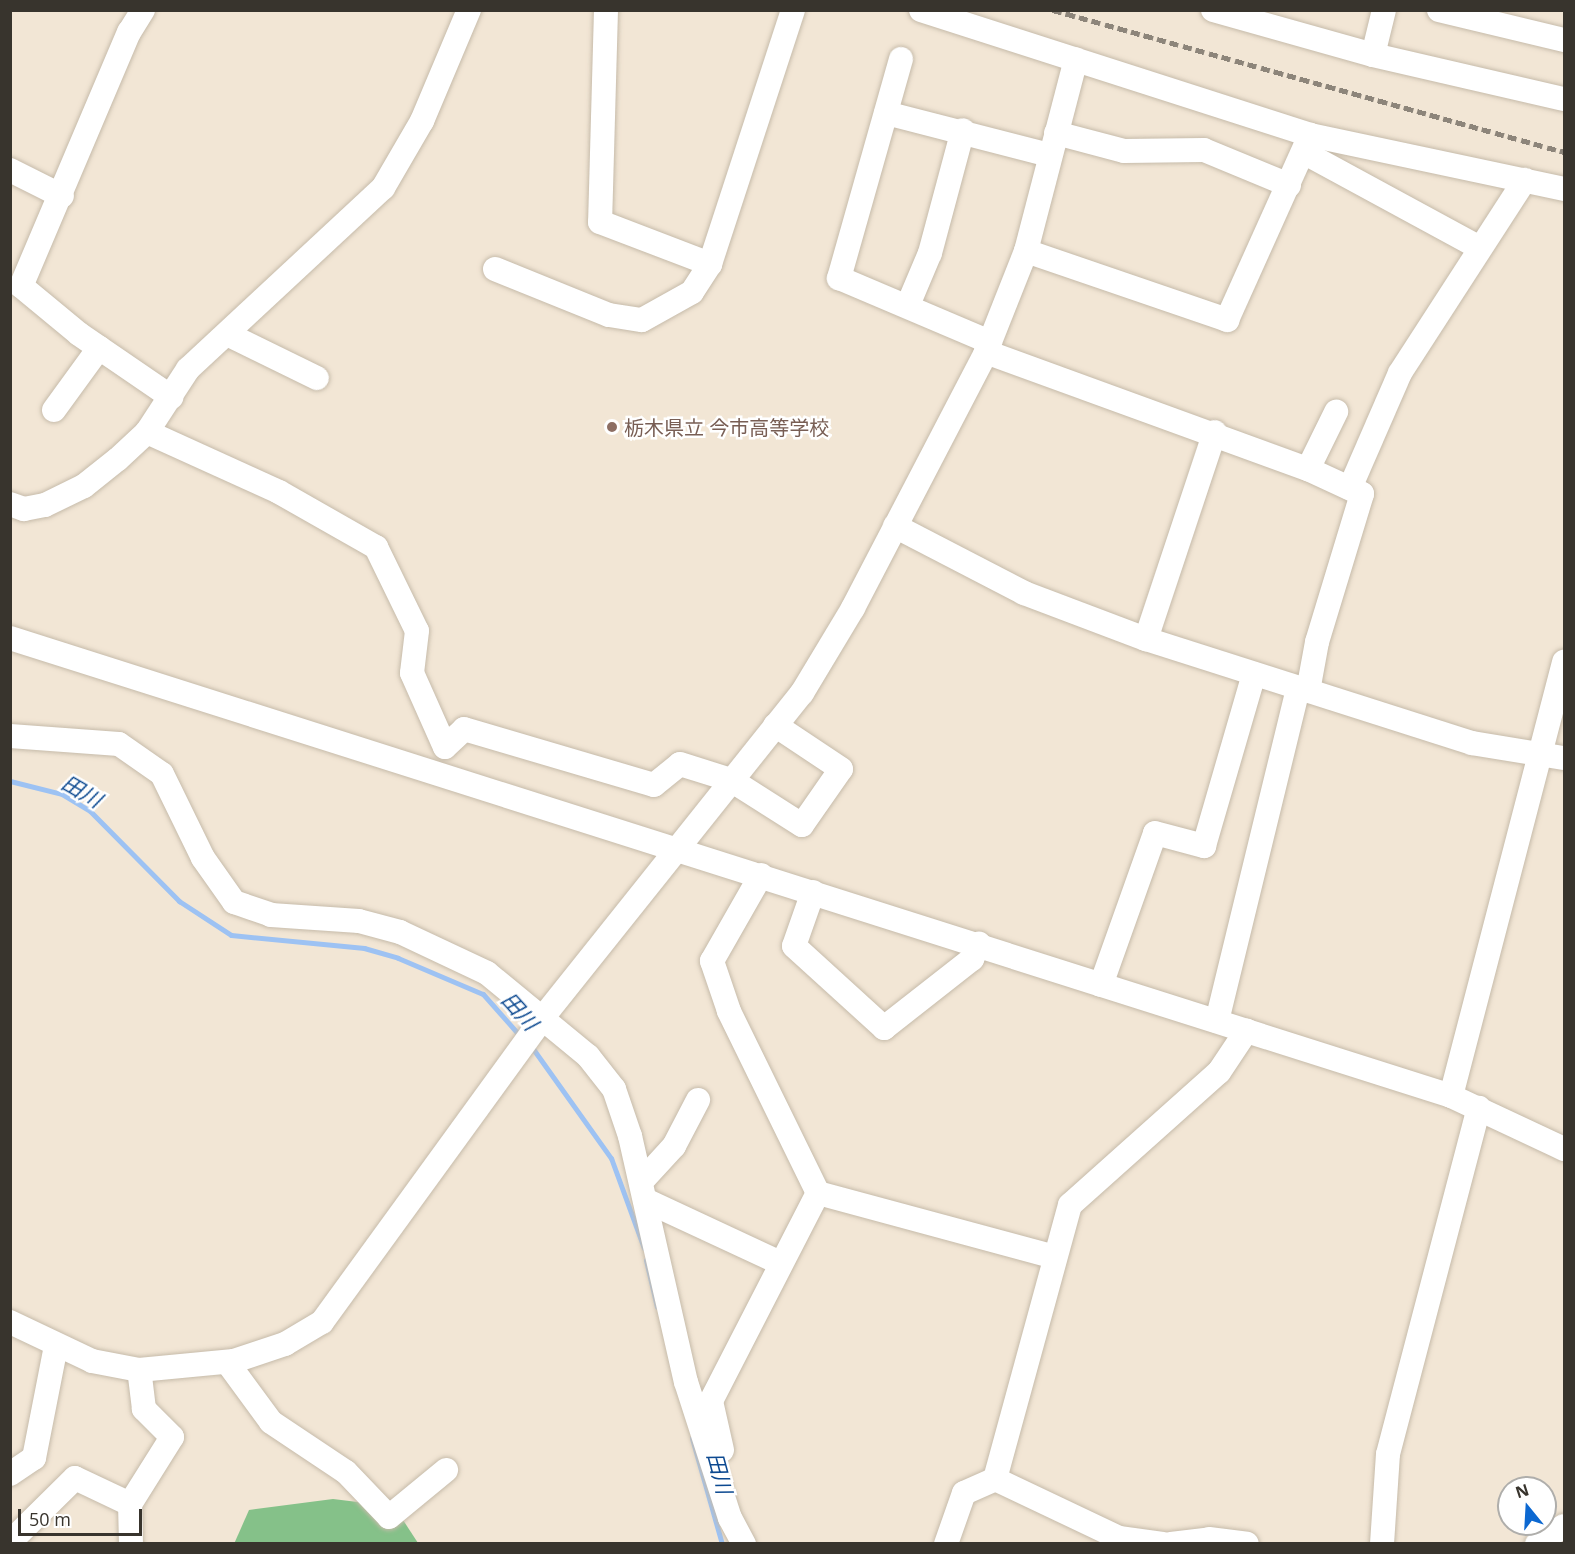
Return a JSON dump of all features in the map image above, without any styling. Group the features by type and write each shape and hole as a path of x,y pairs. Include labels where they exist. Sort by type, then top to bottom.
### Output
{"street":[{"path":"143,10 129,32 62,196 21,286 99,348 171,397"},
{"path":"10,504 24,509 64,496 147,432 188,369 383,188 422,121 469,10"},
{"path":"606,10 600,222 710,264"},
{"path":"495,269 609,315 642,320 692,292 710,264 793,10"},
{"path":"921,10 1076,59 1308,144 1525,180 1564,189"},
{"path":"1213,10 1373,55 1564,99"},
{"path":"1373,55 1384,10"},
{"path":"1439,10 1564,40"},
{"path":"901,58 839,278 908,305 988,346 1308,468 1362,494 1303,690 1216,1021"},
{"path":"10,1322 29,1326 56,1346 92,1361 139,1370 227,1362 285,1344 322,1322 544,1016 807,683 895,526 953,405 988,346 1026,251 1076,59"},
{"path":"886,113 963,130 1053,144 1124,151 1204,150 1289,185"},
{"path":"908,305 930,253 963,130"},
{"path":"1026,251 1227,320 1308,144"},
{"path":"1308,144 1478,247"},
{"path":"10,170 62,196"},
{"path":"1350,488 1385,401 1478,247 1525,180"},
{"path":"227,334 317,378"},
{"path":"54,410 99,348"},
{"path":"1308,468 1336,412"},
{"path":"147,432 279,492 376,547 417,631 412,673 445,747 464,729 654,785 680,764 731,780 802,825 841,769 775,725"},
{"path":"1146,639 1215,432"},
{"path":"895,526 1024,593 1146,639 1472,743 1554,755"},
{"path":"10,638 979,943 1101,985 1451,1096 1479,1108 1540,1141 1564,1149"},
{"path":"1451,1096 1554,755 1564,661"},
{"path":"1101,985 1155,833 1204,846 1254,674"},
{"path":"10,736 119,744 162,774 203,858 234,902 271,915 358,921 400,932 487,973 544,1016 615,1089 643,1191 686,1382 730,1518 744,1544"},
{"path":"760,875 712,961 729,1011 818,1193 1052,1256"},
{"path":"813,892 794,946 884,1028 972,958 979,943"},
{"path":"995,1479 1052,1256 1070,1205 1219,1072 1247,1030"},
{"path":"643,1191 674,1146 698,1100"},
{"path":"1382,1544 1388,1454 1479,1108"},
{"path":"643,1191 780,1263"},
{"path":"753,1544 711,1401 818,1193"},
{"path":"10,1474 34,1458 56,1346"},
{"path":"227,1362 271,1422 346,1472 389,1517 446,1470"},
{"path":"131,1544 130,1504 172,1437 144,1409 139,1370"},
{"path":"10,1542 75,1478 130,1504"},
{"path":"946,1544 964,1493 995,1479 1119,1538 1163,1544"},
{"path":"1537,1544 1564,1526"},
{"path":"1171,1544 1209,1539 1247,1544"}],"green space":[{"path":"333,1499 382,1505 403,1520 418,1543 234,1544 249,1510"}],"waterway":[{"name":"田川","path":"10,781 62,794 90,811 179,901 231,935 364,948 398,958 483,994 520,1036"},
{"name":"田川","path":"531,1046 611,1158 644,1248"},
{"name":"田川","path":"646,1260 657,1307"},
{"name":"田川","path":"692,1438 722,1544"}],"railway":[{"path":"1053,10 1564,152"}],"place":[{"name":"栃木県立 今市高等学校","path":"612,427"}]}
